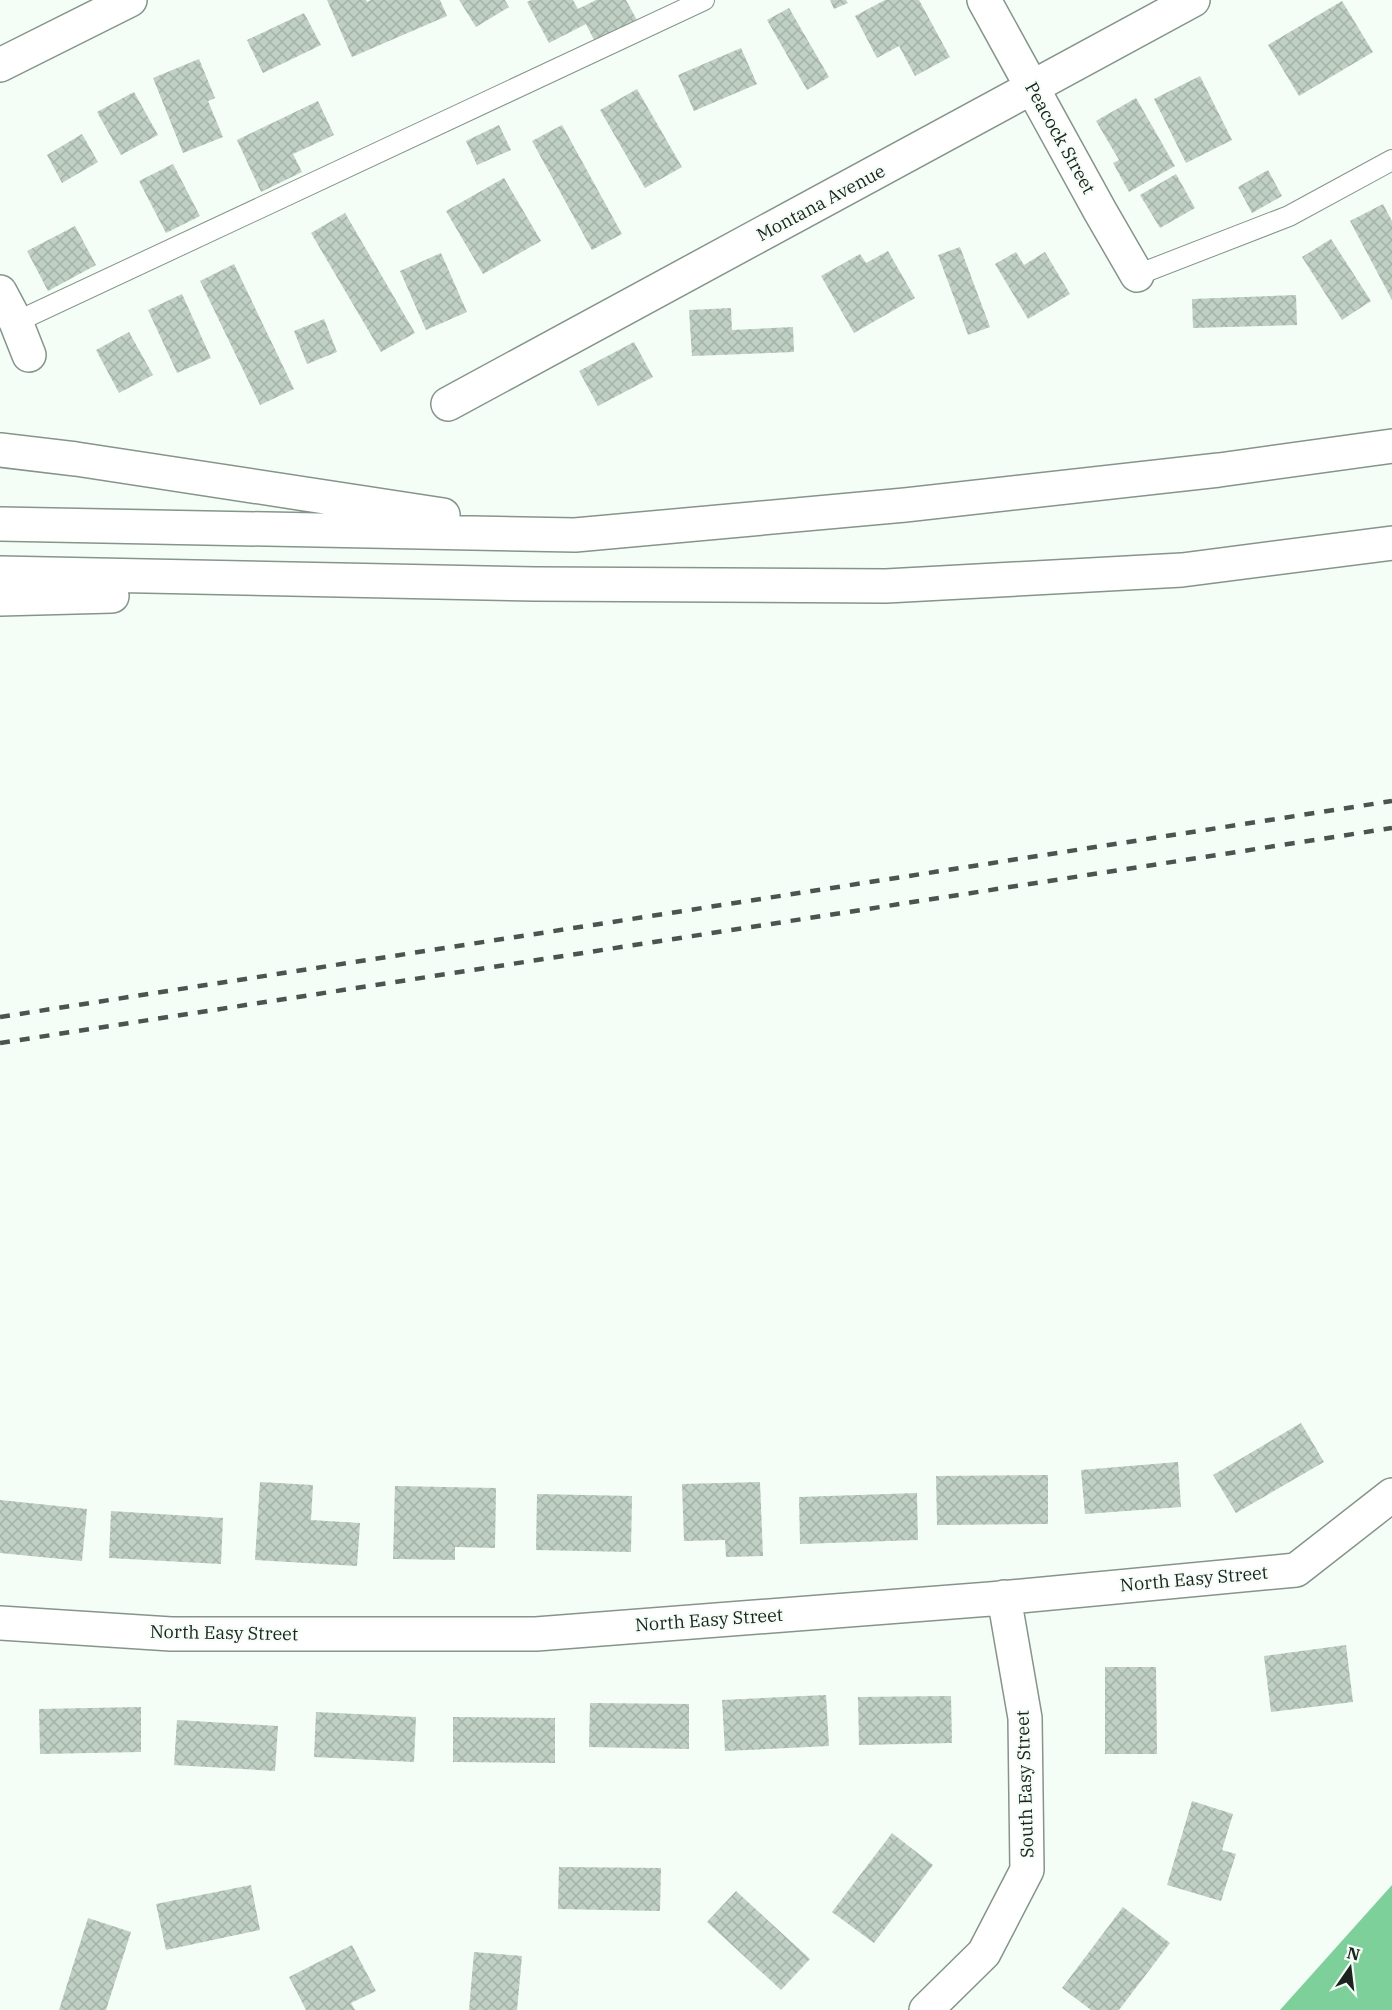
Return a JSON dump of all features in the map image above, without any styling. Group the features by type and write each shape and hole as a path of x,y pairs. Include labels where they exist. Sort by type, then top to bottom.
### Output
{"main road":[{"path":"0,65 130,0"},
{"name":"Peacock Street","path":"984,0 1137,275"},
{"name":"Montana Avenue","path":"448,404 1193,0"},
{"path":"0,292 16,322 29,355"},
{"path":"0,524 575,534 917,504 1219,470 1392,446"},
{"path":"0,450 76,459 575,534"},
{"path":"0,573 535,584 886,586 1182,570 1392,543"},
{"path":"0,599 535,584"},
{"name":"North Easy Street","path":"0,1623 171,1634 536,1634 1004,1597 1296,1569 1392,1495"},
{"name":"South Easy Street","path":"926,2010 984,1953 1027,1870 1025,1718 1004,1597"}],"lane":[{"path":"16,322 704,0"},
{"path":"1137,275 1289,216 1392,160"}],"shaded area":[{"path":"1392,1885 1392,2010 1280,2010"}],"building":[{"path":"327,0 366,0 367,2 371,0 440,0 447,16 352,57"},
{"path":"459,0 505,0 509,7 476,27"},
{"path":"531,0 573,0 578,9 596,0 626,0 638,22 596,44 586,24 549,43 527,2"},
{"path":"830,0 846,0 848,3 834,9"},
{"path":"885,0 919,0 950,57 915,76 899,46 877,58 855,16"},
{"path":"1342,1 1373,52 1299,96 1268,45"},
{"path":"789,8 829,77 807,90 767,20"},
{"path":"304,13 321,45 263,73 247,40"},
{"path":"741,48 757,84 694,111 678,75"},
{"path":"199,59 215,98 208,101 223,137 183,153 153,78"},
{"path":"1200,76 1232,140 1186,163 1154,99"},
{"path":"637,89 682,167 645,188 600,110"},
{"path":"134,92 158,135 121,155 97,112"},
{"path":"1136,98 1175,166 1129,192 1113,163 1119,160 1096,121"},
{"path":"318,101 334,135 293,154 302,172 261,192 237,140"},
{"path":"499,125 511,150 477,165 466,141"},
{"path":"562,125 622,234 592,250 532,141"},
{"path":"82,134 98,162 62,183 47,155"},
{"path":"173,164 200,216 166,233 139,181"},
{"path":"1268,170 1282,196 1252,213 1238,187"},
{"path":"1176,174 1195,208 1160,228 1140,195"},
{"path":"504,178 541,241 483,274 446,211"},
{"path":"1383,204 1392,221 1392,300 1350,221"},
{"path":"345,213 415,333 381,352 311,233"},
{"path":"75,226 96,265 48,291 27,251"},
{"path":"1331,239 1371,301 1342,320 1302,257"},
{"path":"960,247 990,327 968,335 938,255"},
{"path":"888,251 915,298 854,333 821,276 860,254 866,263"},
{"path":"1016,252 1024,265 1045,252 1070,294 1028,319 995,264"},
{"path":"441,253 467,312 426,330 400,271"},
{"path":"234,264 294,389 260,405 200,281"},
{"path":"182,294 211,358 177,373 148,310"},
{"path":"1296,295 1297,325 1193,328 1192,299"},
{"path":"731,308 732,330 793,327 794,352 692,356 689,310"},
{"path":"324,319 337,352 307,364 294,331"},
{"path":"129,332 153,375 119,393 96,350"},
{"path":"634,342 653,377 598,406 579,371"},
{"path":"1301,1423 1324,1462 1236,1513 1213,1475"},
{"path":"1178,1462 1181,1507 1085,1514 1081,1470"},
{"path":"1048,1475 1048,1524 937,1525 936,1476"},
{"path":"260,1482 313,1485 311,1520 360,1523 357,1566 255,1560"},
{"path":"760,1482 763,1556 726,1557 725,1540 684,1541 682,1484"},
{"path":"395,1486 496,1488 495,1548 455,1547 455,1560 393,1559"},
{"path":"917,1493 918,1540 800,1544 799,1497"},
{"path":"537,1494 632,1496 631,1552 536,1550"},
{"path":"0,1500 87,1509 82,1561 0,1553"},
{"path":"111,1511 223,1518 221,1564 109,1558"},
{"path":"1346,1645 1353,1702 1271,1712 1264,1656"},
{"path":"1105,1667 1156,1667 1157,1754 1105,1754"},
{"path":"826,1695 829,1746 725,1751 722,1700"},
{"path":"951,1696 952,1743 859,1745 858,1697"},
{"path":"590,1703 689,1704 689,1749 589,1747"},
{"path":"141,1707 141,1752 40,1754 39,1709"},
{"path":"316,1712 416,1717 414,1762 314,1757"},
{"path":"453,1717 555,1718 555,1763 453,1762"},
{"path":"177,1720 278,1726 275,1771 174,1765"},
{"path":"1192,1801 1233,1814 1222,1850 1236,1854 1221,1901 1167,1885"},
{"path":"892,1833 933,1865 874,1943 832,1912"},
{"path":"559,1867 661,1868 660,1911 558,1909"},
{"path":"251,1885 260,1930 166,1950 156,1904"},
{"path":"736,1891 810,1959 781,1990 707,1922"},
{"path":"1123,1907 1170,1943 1119,2010 1091,2010 1062,1988"},
{"path":"88,1918 131,1932 106,2010 59,2010"},
{"path":"352,1945 376,1991 351,2003 355,2010 306,2010 289,1977"},
{"path":"474,1952 522,1956 517,2010 469,2010"}],"railway":[{"path":"0,1017 1392,801"},
{"path":"0,1043 1392,828"}]}
